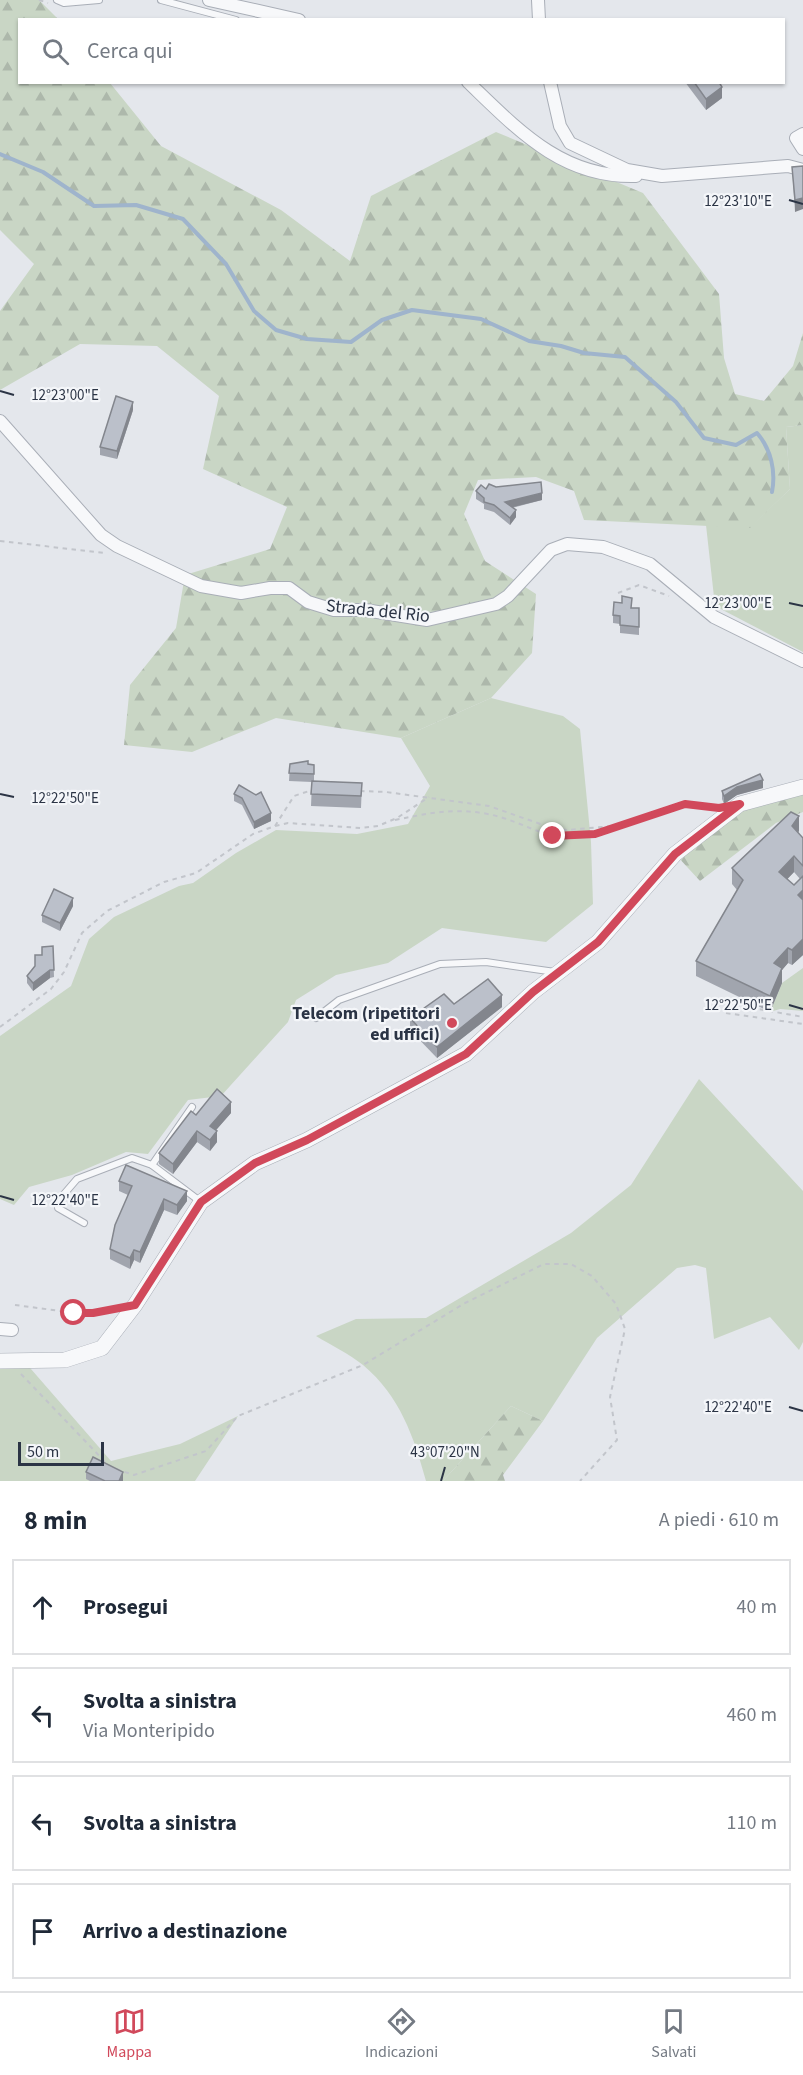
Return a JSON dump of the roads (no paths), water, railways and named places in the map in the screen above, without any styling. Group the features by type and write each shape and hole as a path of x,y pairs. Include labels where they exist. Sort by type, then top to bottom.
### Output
{"street":[{"path":"209,0 290,18"},
{"path":"538,0 539,18"},
{"path":"470,84 530,141 567,163 615,177 662,176 788,165 803,170"},
{"path":"550,84 560,126 570,143 627,170 662,176"},
{"name":"Strada del Rio","path":"0,421 101,535 117,546 201,586 241,593 270,588 289,588 308,602 334,610 365,610 427,620 495,604 508,596 551,550 567,544 603,547 650,564 714,617 803,661"},
{"path":"4,1361 65,1360 102,1348 135,1305 201,1202 255,1163 307,1140 466,1054 533,992 598,942 675,854 740,804 803,787"}],"lane":[{"path":"57,0 64,3 99,0"},
{"path":"161,0 228,18"},
{"path":"316,1018 339,1000 440,964 486,962 559,972"},
{"path":"152,1164 192,1107"},
{"path":"84,1222 58,1208 58,1201 77,1179 132,1158 152,1164 201,1202"}],"waterway":[{"path":"0,154 43,172 94,206 136,205 183,219 226,264 254,311 276,330 307,339 351,342 382,320 412,310 481,319 529,341 561,346 584,353 625,357 676,402 704,438 736,445 757,433 769,453 773,476 772,492"}],"place":[{"name":"Telecom (ripetitori ed uffici)","path":"452,1023"}]}
